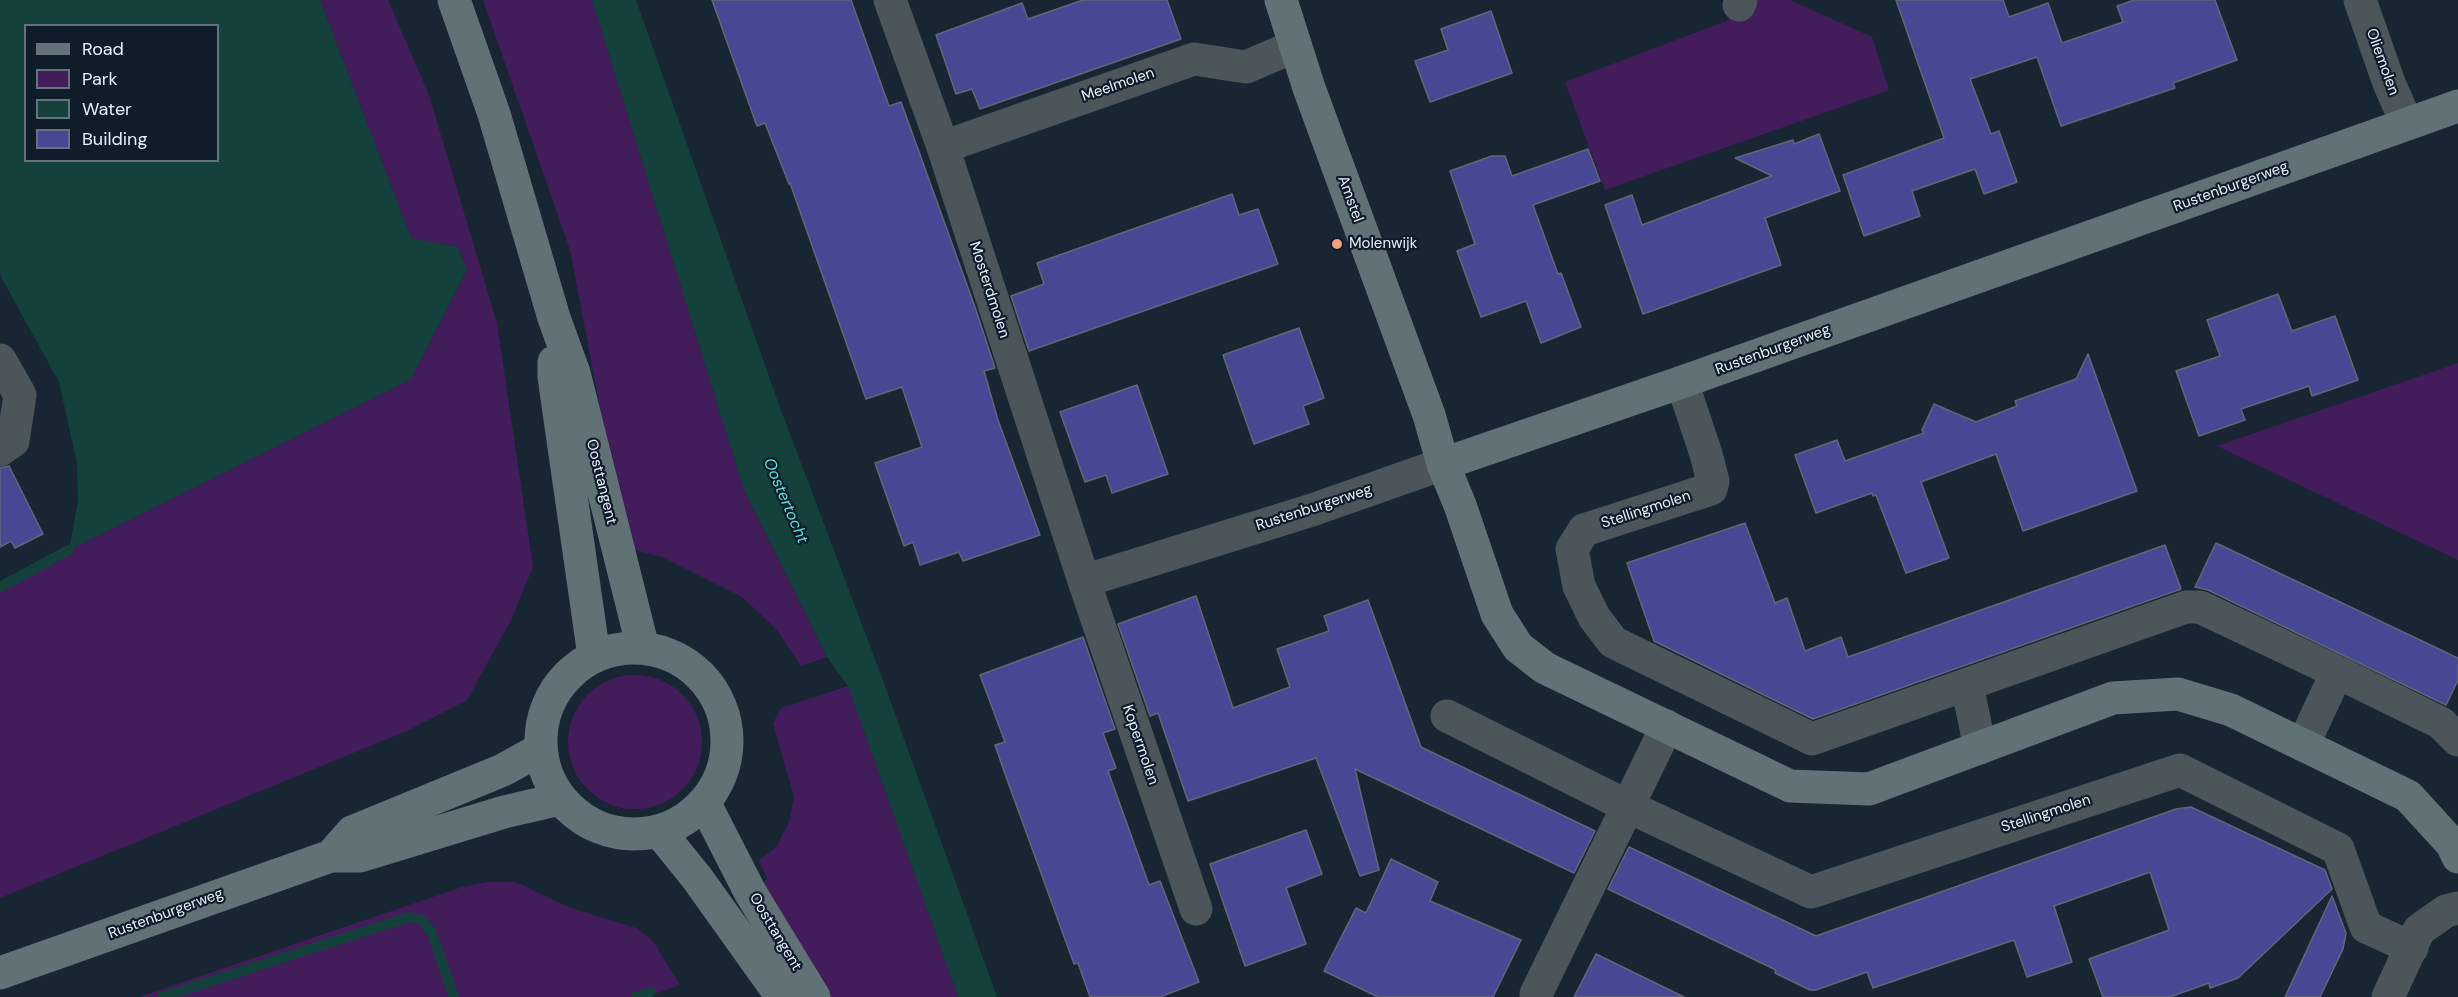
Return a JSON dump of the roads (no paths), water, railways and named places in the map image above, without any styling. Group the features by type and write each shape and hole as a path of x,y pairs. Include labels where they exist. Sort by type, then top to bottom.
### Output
{"street":[{"name":"Oosttangent","path":"454,0 494,114 554,318 574,373 643,648"},
{"name":"Mosterdmolen","path":"890,0 943,147 1084,581"},
{"name":"Amstel","path":"1281,0 1295,46 1429,415 1443,464"},
{"name":"Oliemolen","path":"2360,0 2389,83 2407,124"},
{"name":"Meelmolen","path":"943,147 1194,58 1246,67 1295,46"},
{"name":"Rustenburgerweg","path":"1084,581 1312,510 1682,382 2458,106"},
{"name":"Oosttangent","path":"554,318 554,377 594,656"},
{"path":"0,360 20,395 13,441 0,450"},
{"name":"Stellingmolen","path":"1682,382 1706,454 1713,481 1711,489 1584,530 1572,549 1579,586 1594,617 1613,642 1812,739 2186,607 2200,607 2441,723 2458,740"},
{"path":"1443,464 1460,505 1497,614 1518,647 1545,668 1790,786 1869,789 2113,698 2178,694 2231,710 2408,796 2452,844 2458,857"},
{"name":"Kopermolen","path":"1084,581 1196,909"},
{"path":"618,648 643,648 650,648 680,659 705,679 722,706 728,737 724,767 711,795 689,817 659,831 637,835 609,832 584,821 560,799 548,779 541,749 542,723 551,696 568,674 594,656 618,648"},
{"path":"2303,745 2337,672"},
{"path":"1967,685 1980,748"},
{"name":"Stellingmolen","path":"1447,716 1627,806 1811,892 2180,770 2338,849 2366,927 2412,948"},
{"path":"1536,994 1667,726"},
{"name":"Rustenburgerweg","path":"331,856 352,832 497,773 541,749"},
{"name":"Rustenburgerweg","path":"0,973 331,856 360,856 504,812 560,799"},
{"name":"Oosttangent","path":"705,802 750,892 813,997"},
{"name":"Oosttangent","path":"659,831 698,878 782,997"},
{"path":"2388,997 2419,930 2446,911 2458,908"}],"water":[{"path":"0,0 320,0 411,238 458,247 467,270 411,379 69,550 78,502 77,463 59,382 0,275"},
{"name":"Oostertocht","path":"592,0 636,0 779,405 881,675 997,997 958,997 848,686 827,657 744,490"}],"waterway":[{"path":"0,587 69,550"},
{"path":"162,997 409,917 422,920 431,931 454,997"},
{"path":"636,997 651,992"}],"place":[{"name":"Molenwijk","path":"1337,244"}]}
